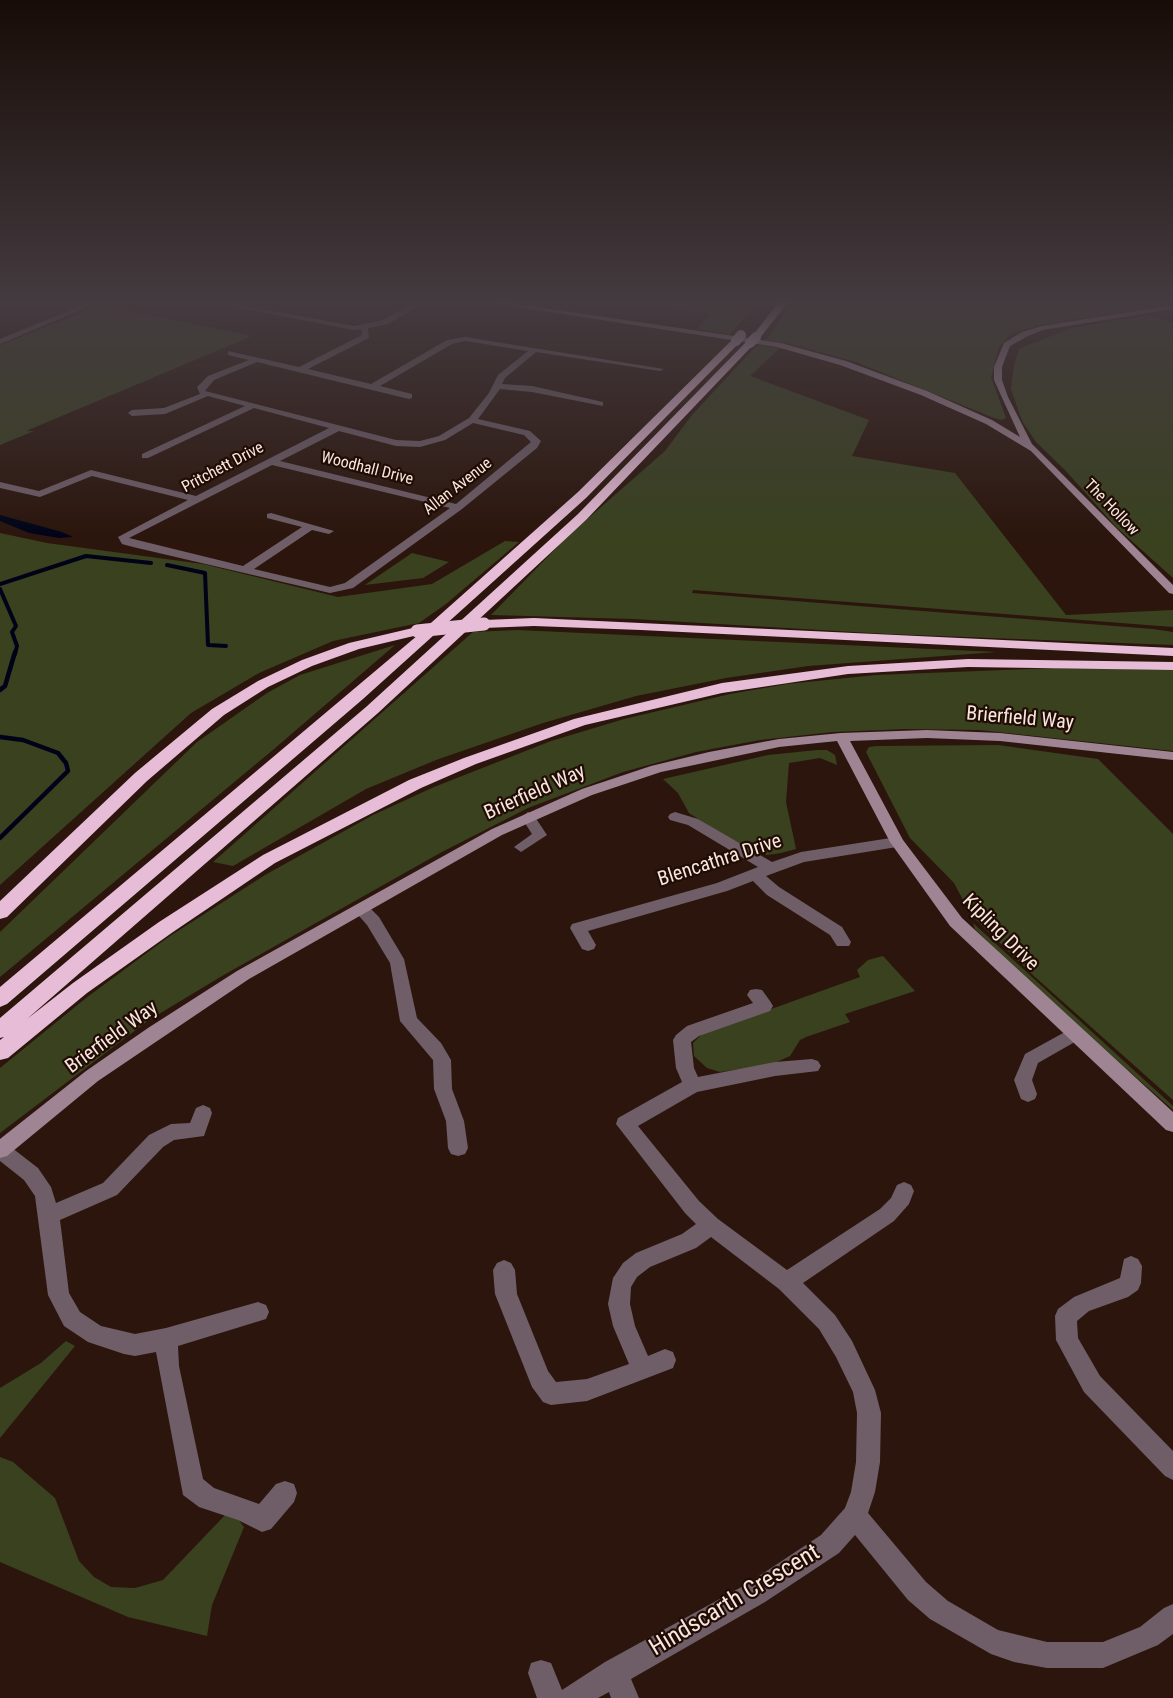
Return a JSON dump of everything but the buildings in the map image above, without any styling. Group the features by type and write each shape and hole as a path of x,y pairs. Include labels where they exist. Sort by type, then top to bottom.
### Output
{"highway":[{"path":"0,999 358,696 582,495 702,381"},
{"path":"0,1030 372,710 582,517 707,381"},
{"path":"0,912 149,770 218,712 263,684 307,663 354,646 417,631 484,624 534,622 1173,652"},
{"path":"0,1052 80,988 165,927 269,859 415,784 558,729 622,710 722,688 848,670 968,663 1173,666"}],"street":[{"path":"205,395 201,387 207,381"},
{"path":"351,381 412,394 399,401"},
{"path":"373,387 383,381"},
{"path":"132,413 165,411 205,395 396,443 420,444 442,438 472,420 482,411 499,381"},
{"path":"893,381 988,422 1029,445"},
{"path":"1001,381 1004,397 1029,445"},
{"path":"496,386 532,389 595,401"},
{"path":"145,456 161,452 252,406"},
{"name":"Allan Avenue","path":"246,569 339,590 349,586 458,507 534,446 536,441 527,433 472,420"},
{"path":"988,422 1017,422"},
{"name":"Pritchett Drive","path":"246,569 137,545 126,542 123,537 269,460 337,428"},
{"name":"The Hollow","path":"1029,445 1173,591"},
{"name":"Woodhall Drive","path":"269,460 458,507"},
{"path":"0,485 40,494 85,474 100,474 197,499"},
{"path":"271,516 329,531"},
{"path":"246,569 310,526"},
{"name":"Brierfield Way","path":"0,1150 92,1076 243,975 360,908 528,817 587,792 656,769 743,749 841,737 927,734 991,736 1173,756"},
{"name":"Kipling Drive","path":"841,737 897,842 956,922 1173,1124"},
{"path":"520,847 540,835 528,817"},
{"path":"675,817 693,822 762,871 773,891 836,931 843,942"},
{"name":"Blencathra Drive","path":"588,945 578,928 722,887 762,871 826,851 897,842"},
{"path":"360,908 373,921 398,963 409,1021 416,1032 435,1048 442,1060 443,1089 454,1121 458,1148"},
{"path":"693,1084 685,1068 681,1040 693,1031 764,1006 756,995"},
{"path":"1028,1094 1023,1080 1030,1059 1074,1034"},
{"name":"Hindscarth Crescent","path":"572,1698 766,1587 830,1544 855,1516 863,1492 868,1462 869,1413 864,1390 844,1349 827,1322 787,1282 711,1225 660,1168 625,1124 693,1084 812,1066"},
{"path":"49,1215 110,1189 156,1141 171,1132 196,1130 203,1113"},
{"path":"0,1150 31,1174 44,1193 59,1295 72,1319 96,1335 135,1345 166,1339 258,1312"},
{"path":"787,1282 887,1215 899,1203 904,1191"},
{"path":"643,1370 624,1326 619,1304 621,1285 630,1270 643,1260 689,1240 711,1225"},
{"path":"1131,1266 1130,1283 1120,1290 1082,1304 1066,1316 1067,1340 1092,1384 1173,1468"},
{"path":"504,1270 506,1294 540,1379 551,1394 587,1390 665,1360"},
{"path":"166,1339 168,1366 192,1486 208,1498 244,1509 262,1520 285,1493"},
{"path":"855,1516 917,1591 939,1610 983,1636 1014,1649 1047,1655 1103,1655 1141,1641 1171,1624"},
{"path":"615,1672 626,1698"},
{"path":"542,1673 551,1698"}],"green space":[{"path":"0,381 144,381 26,431 34,431 0,445"},
{"path":"723,381 764,381 869,420 852,456 955,473 1066,615 1173,610 1173,627 693,590 692,593 1153,629 1173,632 1173,645 888,634 634,619 491,615 568,536 665,451 692,415"},
{"path":"903,381 993,381 1006,418 1002,420"},
{"path":"1012,381 1173,381 1173,578 1116,527 1065,470 1036,442 1022,421 1011,389"},
{"path":"0,533 47,543 203,564 338,597 432,584 505,541 519,542 446,604 419,623 333,641 259,673 191,713 0,885"},
{"path":"412,553 449,562 423,578 365,585"},
{"path":"517,630 997,652 808,666 726,678 636,696 543,723 436,760 366,789 233,866 213,862 473,632"},
{"path":"395,645 0,977 0,932 197,742 267,693 300,675"},
{"path":"1055,668 1173,670 1173,751 979,730 906,729 833,732 760,740 696,752 623,772 528,808 440,853 222,976 149,1020 0,1133 0,1068 86,998 167,938 265,875 373,815 434,787 551,741 624,719 730,694 787,684 876,675"},
{"path":"998,745 1098,759 1173,834 1173,1100 1035,977 971,915 954,883 910,838 866,752 869,747 876,746"},
{"path":"827,750 835,755 837,765 820,758 789,763 786,802 796,849 781,853 767,855 735,843 689,813 678,793 663,779 768,755"},
{"path":"973,923 1173,1106 1173,1110 1026,980 975,929"},
{"path":"883,956 915,991 845,1014 850,1022 800,1040 790,1056 772,1064 720,1072 707,1068 694,1056 693,1043 702,1034 860,977 857,970 868,960"},
{"path":"66,1341 75,1346 0,1438 0,1388 41,1363"},
{"path":"0,1457 13,1462 55,1498 79,1561 94,1577 111,1587 135,1588 163,1580 227,1513 235,1515 244,1527 212,1605 207,1636 128,1617 0,1562"}],"water":[{"path":"0,515 73,537 59,538 29,533 0,521"}],"waterway":[{"path":"0,584 86,556 151,563"},
{"path":"167,565 205,573 208,645 226,646"},
{"path":"0,589 16,626 12,632 17,646 15,654"},
{"path":"0,690 5,686 15,652"},
{"path":"0,737 23,740 58,753 66,763 68,771 0,838"}]}
